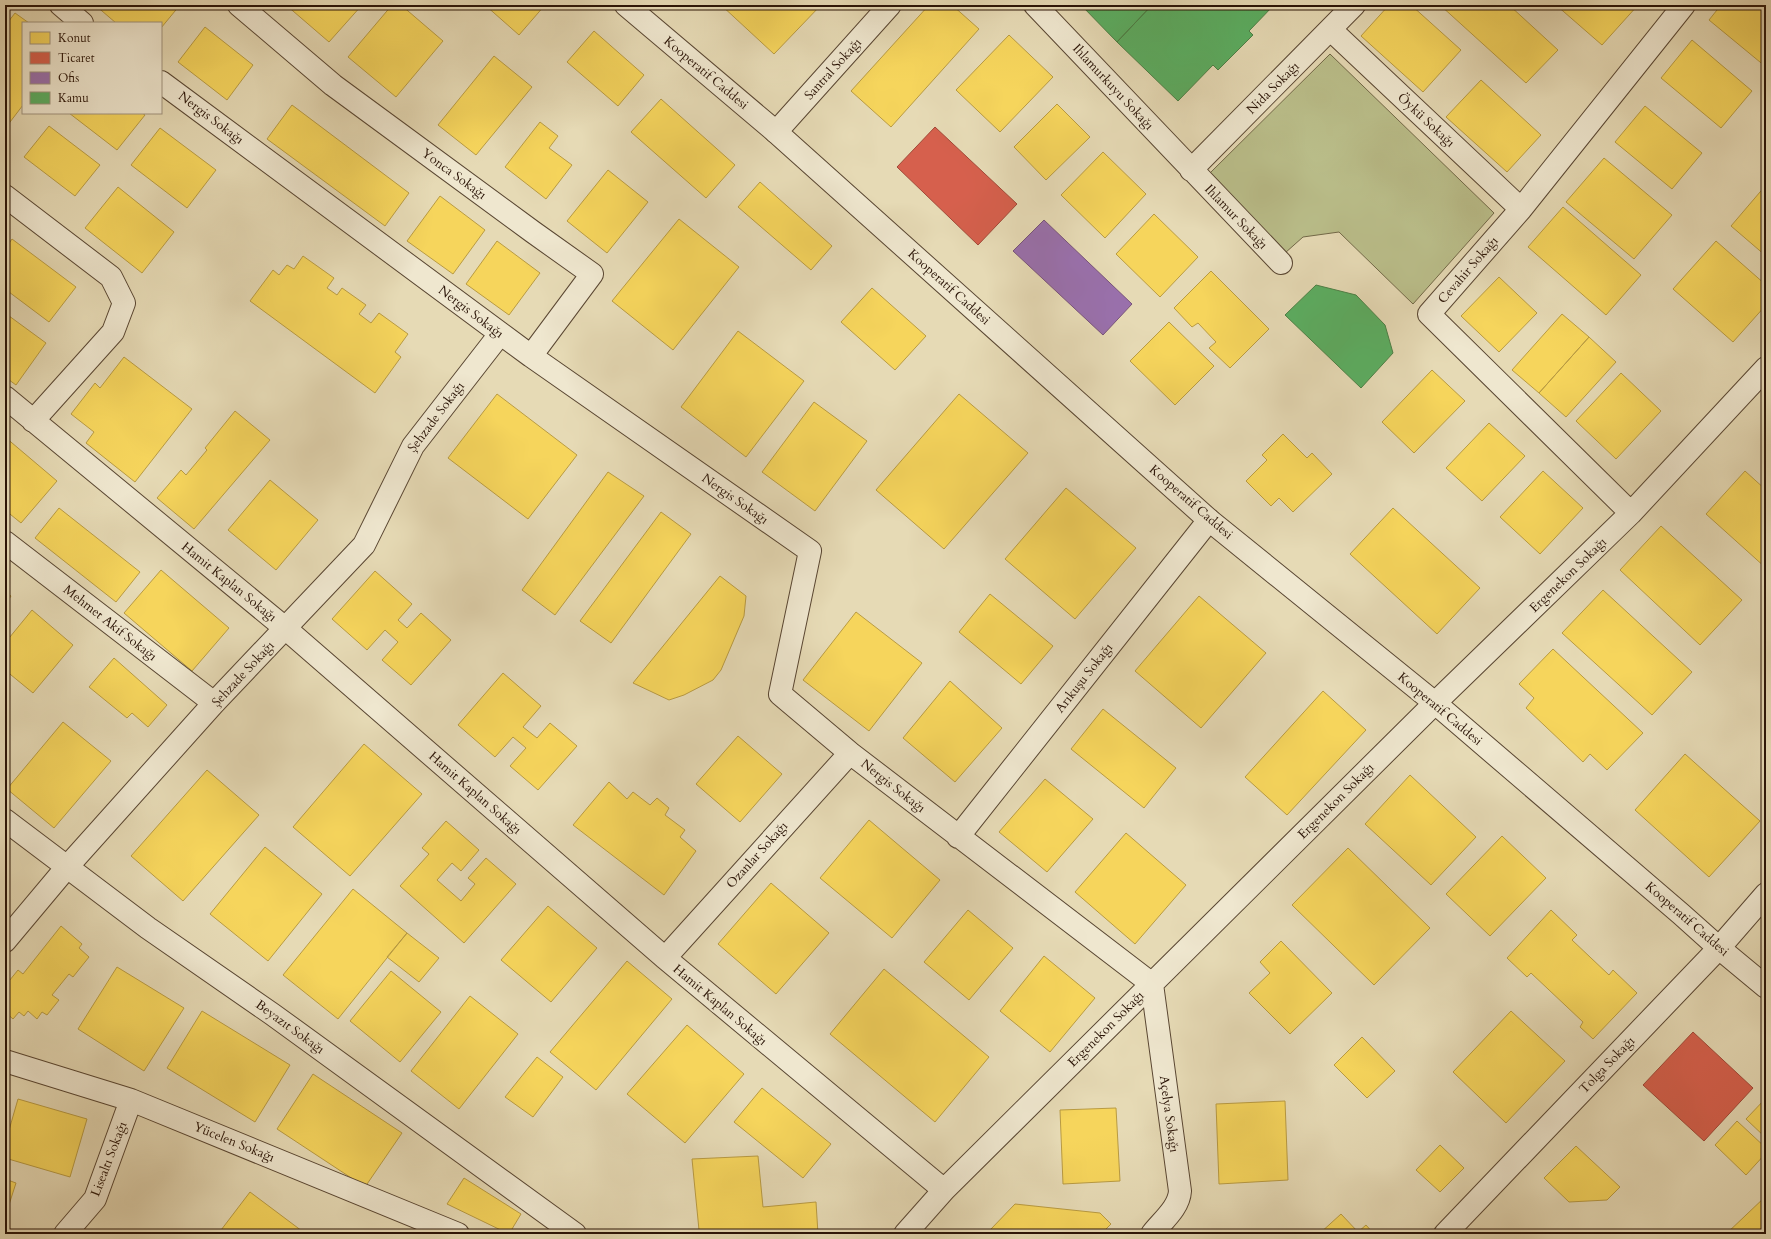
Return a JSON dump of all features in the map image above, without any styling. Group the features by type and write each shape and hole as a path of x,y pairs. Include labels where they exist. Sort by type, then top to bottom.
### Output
{"street":[{"path":"61,5 81,22"},
{"name":"Yonca Sokağı","path":"239,5 333,86 592,274 531,356"},
{"name":"Kooperatif Caddesi","path":"626,5 776,132 1209,520 1435,704 1766,987"},
{"name":"Santral Sokağı","path":"776,132 890,5"},
{"name":"Ihlamurkuyu Sokağı","path":"1034,5 1191,170"},
{"name":"Nida Sokağı","path":"1191,170 1331,30 1354,5"},
{"name":"Cevahir Sokağı","path":"1631,513 1429,314 1521,209 1684,5"},
{"name":"Öykü Sokağı","path":"1331,30 1521,209"},
{"name":"Nergis Sokağı","path":"162,83 500,334 810,551 780,694 850,753 1152,984"},
{"name":"Ihlamur Sokağı","path":"1191,170 1281,263"},
{"path":"5,196 111,277 124,303 113,332 33,421"},
{"name":"Şehzade Sokağı","path":"5,941 67,868 214,704 364,545 413,446 500,334"},
{"name":"Ergenekon Sokağı","path":"905,1234 944,1190 1435,704 1631,513 1766,368"},
{"name":"Hamit Kaplan Sokağı","path":"5,397 286,628 665,958 944,1190"},
{"name":"Arıkuşu Sokağı","path":"958,837 1209,520"},
{"name":"Mehmet Akif Sokağı","path":"5,542 214,704"},
{"name":"Ozanlar Sokağı","path":"665,958 850,753"},
{"name":"Beyazıt Sokağı","path":"5,820 148,928 272,1014 575,1234"},
{"name":"Tolga Sokağı","path":"1445,1234 1719,948 1766,894"},
{"name":"Açelya Sokağı","path":"1152,984 1180,1191 1176,1205 1152,1234"},
{"name":"Yücelen Sokağı","path":"5,1061 131,1100 458,1234"},
{"name":"Lisealtı Sokağı","path":"66,1234 95,1199 131,1100"}],"green space":[{"path":"1330,54 1494,213 1413,304 1339,232 1303,237 1285,253 1210,173"}],"building: Konut":[{"path":"95,5 180,5 162,27 162,22 115,22"},
{"path":"286,5 362,5 329,42"},
{"path":"392,5 401,5 443,41 396,97 348,57"},
{"path":"485,5 545,5 519,35"},
{"path":"721,5 821,5 774,54"},
{"path":"929,5 952,5 979,29 891,127 851,91"},
{"path":"1389,5 1411,5 1461,50 1423,92 1361,36"},
{"path":"1440,5 1509,5 1558,50 1526,83"},
{"path":"1556,5 1638,5 1602,45"},
{"path":"1721,5 1764,5 1766,7 1766,67 1709,20"},
{"path":"15,13 28,22 22,22 22,106 7,126 5,125 5,26"},
{"path":"205,27 253,65 227,100 178,62"},
{"path":"594,31 644,75 618,106 567,62"},
{"path":"1009,35 1053,77 1000,132 956,90"},
{"path":"1692,40 1752,91 1721,128 1661,78"},
{"path":"494,56 532,87 476,155 438,125"},
{"path":"1481,80 1541,135 1507,172 1446,117"},
{"path":"661,99 735,165 706,198 631,132"},
{"path":"1057,104 1090,137 1046,180 1014,147"},
{"path":"292,105 409,193 385,226 267,139"},
{"path":"1645,106 1702,153 1672,189 1615,142"},
{"path":"70,114 145,115 117,150"},
{"path":"540,122 558,136 549,148 572,165 546,199 505,167"},
{"path":"49,126 100,165 75,196 24,157"},
{"path":"160,128 216,170 187,208 131,165"},
{"path":"1103,152 1146,194 1105,238 1061,195"},
{"path":"1604,158 1672,215 1634,259 1566,202"},
{"path":"608,170 648,202 607,253 567,221"},
{"path":"760,182 832,246 811,270 738,207"},
{"path":"1766,185 1766,256 1731,226"},
{"path":"118,187 174,232 142,273 85,228"},
{"path":"440,196 485,230 453,274 407,241"},
{"path":"1563,207 1641,275 1606,315 1528,247"},
{"path":"1154,214 1198,257 1160,297 1116,254"},
{"path":"679,219 739,267 673,350 612,301"},
{"path":"12,239 76,287 49,322 5,289 5,249"},
{"path":"497,241 540,273 509,315 466,284"},
{"path":"1716,241 1766,285 1766,305 1733,342 1673,289"},
{"path":"303,256 334,278 327,288 337,295 342,288 366,305 359,314 371,323 379,313 408,334 395,352 401,357 375,393 250,301 273,270 279,275 287,265 294,269"},
{"path":"1211,271 1269,329 1230,368 1209,348 1216,342 1198,323 1192,327 1174,308"},
{"path":"1499,277 1537,313 1499,352 1461,316"},
{"path":"872,288 926,336 895,370 841,322"},
{"path":"5,313 46,343 16,385 5,377"},
{"path":"1562,314 1589,337 1539,393 1512,370"},
{"path":"1169,322 1214,366 1175,405 1130,361"},
{"path":"738,331 804,381 746,457 681,407"},
{"path":"1589,337 1616,362 1566,417 1539,393"},
{"path":"124,357 192,409 135,482 86,443 94,432 71,414 95,383 100,388"},
{"path":"1432,370 1465,401 1414,453 1382,422"},
{"path":"1621,373 1661,411 1616,459 1576,421"},
{"path":"497,394 577,455 528,519 448,458"},
{"path":"959,394 1028,453 944,549 876,490"},
{"path":"814,402 867,441 815,511 762,472"},
{"path":"235,411 270,440 194,529 157,498 181,470 186,475 207,450 205,448"},
{"path":"1489,423 1525,456 1482,501 1446,468"},
{"path":"1283,434 1307,458 1312,453 1332,474 1293,512 1279,498 1271,506 1246,481 1267,460 1262,455"},
{"path":"5,437 57,481 21,523 5,510"},
{"path":"1543,471 1583,508 1540,554 1500,517"},
{"path":"1745,471 1766,490 1766,568 1706,514"},
{"path":"608,472 644,496 555,615 522,590"},
{"path":"270,480 318,520 276,570 228,530"},
{"path":"1066,488 1136,548 1075,619 1005,559"},
{"path":"59,508 140,572 116,602 35,538"},
{"path":"1393,508 1480,588 1437,634 1350,554"},
{"path":"661,512 691,534 611,643 580,621"},
{"path":"1661,526 1742,600 1700,645 1620,570"},
{"path":"161,570 229,628 192,671 124,613"},
{"path":"375,571 412,604 398,620 407,628 421,613 451,640 411,685 382,660 398,642 385,630 367,650 332,619"},
{"path":"720,576 746,596 744,616 721,670 713,680 684,695 669,700 633,683"},
{"path":"1603,590 1692,672 1652,715 1562,633"},
{"path":"5,591 11,596 5,605"},
{"path":"990,594 1053,646 1021,684 959,632"},
{"path":"1199,596 1266,653 1201,728 1135,671"},
{"path":"32,610 73,645 33,693 5,670 5,643"},
{"path":"856,612 922,663 869,731 803,680"},
{"path":"1553,649 1643,733 1607,770 1590,754 1583,762 1526,708 1534,698 1519,684"},
{"path":"114,658 167,705 148,727 132,713 127,718 89,687"},
{"path":"503,673 541,706 523,727 537,738 550,723 577,746 538,790 510,766 526,748 513,737 495,757 458,725"},
{"path":"950,681 1002,728 955,782 903,738"},
{"path":"1323,691 1366,730 1287,815 1245,777"},
{"path":"1103,709 1176,768 1144,808 1071,749"},
{"path":"63,722 111,761 54,828 7,789"},
{"path":"738,736 782,774 740,822 696,784"},
{"path":"364,744 422,794 350,876 293,827"},
{"path":"1685,754 1760,821 1709,877 1635,810"},
{"path":"207,770 259,815 183,901 131,856"},
{"path":"1410,775 1476,837 1431,885 1365,824"},
{"path":"1045,779 1093,819 1047,872 999,832"},
{"path":"609,782 627,799 633,792 650,805 657,798 669,808 665,815 685,830 680,837 696,851 664,895 573,825"},
{"path":"869,820 940,880 892,938 820,878"},
{"path":"446,821 479,850 461,871 452,863 437,880 461,901 475,884 468,878 486,858 516,884 464,943 400,886 429,854 422,848"},
{"path":"1126,833 1186,885 1135,944 1075,892"},
{"path":"1502,836 1546,878 1490,936 1446,894"},
{"path":"265,847 322,894 268,961 210,914"},
{"path":"1348,848 1430,928 1374,985 1292,905"},
{"path":"771,883 829,933 776,994 718,944"},
{"path":"353,889 407,933 338,1019 283,975"},
{"path":"548,906 597,948 551,1002 501,960"},
{"path":"968,910 1013,948 969,1000 924,962"},
{"path":"1551,910 1577,935 1572,940 1609,975 1613,970 1637,993 1593,1039 1580,1027 1583,1022 1531,973 1527,977 1507,958"},
{"path":"61,926 82,944 79,948 89,957 73,977 69,974 52,995 59,1000 47,1015 42,1012 37,1019 28,1011 24,1016 19,1012 13,1019 5,1012 5,986 18,970 23,974"},
{"path":"407,933 439,958 419,982 387,957"},
{"path":"1281,941 1332,993 1290,1034 1249,993 1270,973 1260,962"},
{"path":"1044,956 1095,998 1050,1052 1000,1011"},
{"path":"627,961 672,999 596,1090 550,1052"},
{"path":"117,967 184,1008 144,1071 78,1029"},
{"path":"884,969 989,1057 935,1122 830,1034"},
{"path":"391,971 441,1012 400,1062 350,1021"},
{"path":"470,996 518,1034 459,1109 411,1071"},
{"path":"202,1011 290,1065 255,1122 167,1068"},
{"path":"1511,1011 1565,1061 1506,1123 1453,1072"},
{"path":"687,1025 744,1074 685,1143 627,1094"},
{"path":"1362,1037 1395,1071 1367,1098 1334,1065"},
{"path":"537,1057 563,1077 533,1117 505,1097"},
{"path":"313,1074 402,1133 365,1187 277,1129"},
{"path":"762,1088 831,1144 803,1178 734,1122"},
{"path":"1766,1098 1766,1138 1746,1119"},
{"path":"18,1099 87,1119 70,1177 5,1158 5,1144"},
{"path":"1285,1101 1288,1180 1219,1184 1216,1104"},
{"path":"1116,1108 1120,1181 1063,1184 1060,1110"},
{"path":"1737,1121 1766,1148 1766,1153 1746,1175 1715,1145"},
{"path":"1440,1145 1464,1168 1440,1192 1416,1170"},
{"path":"1576,1146 1620,1187 1607,1200 1569,1202 1544,1178"},
{"path":"758,1156 763,1207 816,1202 818,1234 695,1234 699,1230 692,1159"},
{"path":"464,1178 521,1214 509,1234 447,1204"},
{"path":"5,1179 16,1183 5,1217"},
{"path":"250,1192 306,1234 218,1234"},
{"path":"1766,1196 1766,1234 1726,1234"},
{"path":"1015,1204 1100,1213 1111,1224 1101,1234 996,1234 991,1229"},
{"path":"1341,1214 1358,1232 1366,1225 1374,1234 1319,1234"},
{"path":"963,1229 968,1234 958,1234"}],"building: Ticaret":[{"path":"935,127 1017,204 978,245 897,167"},
{"path":"1693,1032 1753,1088 1704,1141 1643,1085"}],"building: Ofis":[{"path":"1044,220 1132,304 1103,335 1013,251"}],"building: Kamu":[{"path":"1081,5 1152,5 1117,42"},
{"path":"1152,5 1274,5 1249,31 1253,35 1218,70 1213,65 1178,101 1117,42"},
{"path":"1316,285 1356,295 1385,325 1393,353 1361,388 1285,315"}]}
